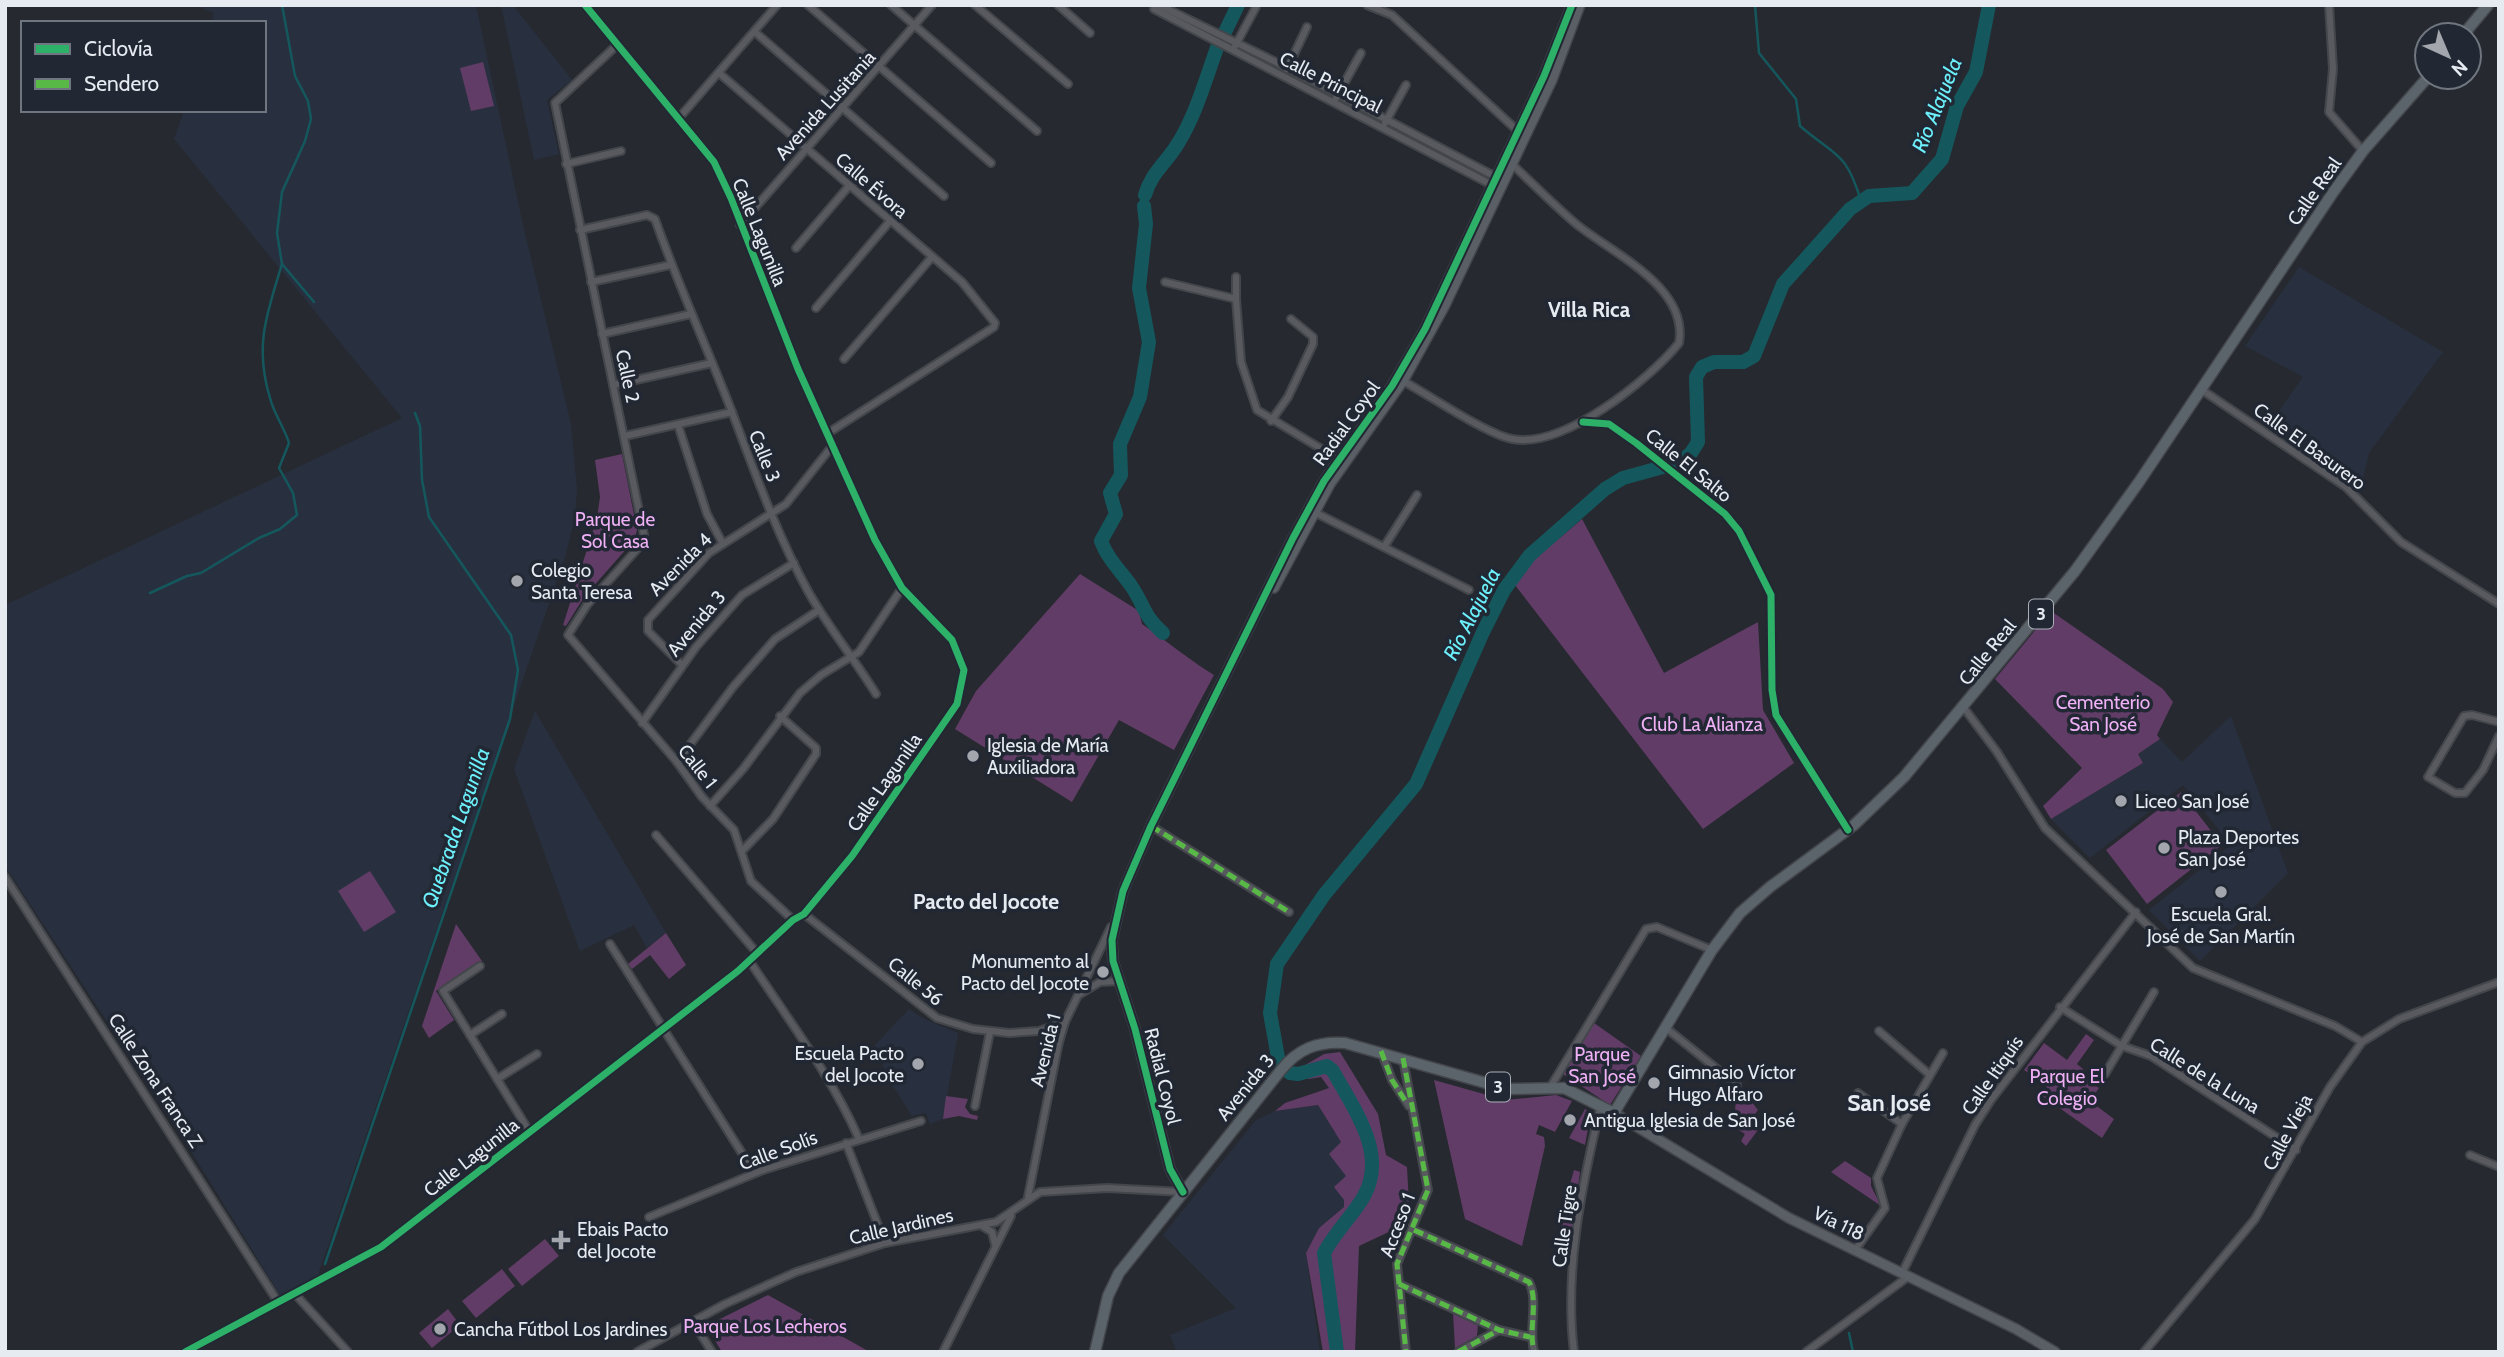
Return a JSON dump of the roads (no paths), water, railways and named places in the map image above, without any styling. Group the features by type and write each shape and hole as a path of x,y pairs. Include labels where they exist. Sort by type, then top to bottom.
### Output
{"main road":[{"name":"Calle Real","path":"1614,1113 1712,950 1740,913 1770,887 1847,830 1904,778 2075,571 2202,390 2363,151 2416,91"},
{"name":"Avenida 3","path":"1095,1352 1112,1285 1281,1070 1301,1051 1325,1043 1345,1043 1381,1051 1507,1089 1551,1086 1574,1091 1614,1113"}],"street":[{"name":"Calle Lagunilla","path":"185,1352 381,1247 663,1028 701,1002 793,920 804,914 875,825 962,693 964,670 957,648 902,588 875,540 798,369 714,162 585,5"},
{"path":"679,118 777,5"},
{"path":"808,5 991,163"},
{"path":"891,5 1037,131"},
{"name":"Avenida Lusitania","path":"740,225 932,5"},
{"path":"975,5 1068,84"},
{"path":"1058,5 1090,33"},
{"path":"1367,5 1392,15 1521,134"},
{"path":"1392,15 1396,5"},
{"name":"Radial Coyol","path":"1115,967 1110,957 1109,932 1126,877 1310,510 1412,353 1487,218 1512,164 1521,134 1572,5"},
{"name":"Radial Coyol","path":"1341,461 1352,451 1404,381 1452,280 1494,181 1552,80 1580,5"},
{"path":"2329,5 2333,69 2329,112 2363,151"},
{"name":"Calle Principal","path":"1155,7 1288,68 1336,98 1494,181"},
{"path":"1235,46 1256,7"},
{"path":"1284,76 1307,27"},
{"path":"755,32 944,196"},
{"path":"580,230 555,103 617,45"},
{"name":"Calle Principal","path":"1235,46 1284,76 1336,98"},
{"path":"1336,98 1361,53"},
{"name":"Calle Évora","path":"719,73 974,294 995,323 993,327 828,433"},
{"path":"1385,124 1406,85"},
{"path":"566,164 621,151"},
{"path":"1412,353 1402,376 1404,381 1513,439 1568,430 1583,422 1611,402 1679,344 1678,318 1664,293 1575,223 1512,164"},
{"path":"1487,218 1486,209 1496,187 1494,181"},
{"path":"796,248 849,186"},
{"name":"Calle 3","path":"580,230 652,216 732,412 749,462 794,563 819,610 853,656 876,694"},
{"path":"816,308 890,221"},
{"name":"Calle 2","path":"580,230 645,530"},
{"path":"845,359 932,257"},
{"path":"590,282 670,265"},
{"path":"1236,277 1241,362 1257,410 1271,421 1341,461"},
{"path":"1165,282 1236,299"},
{"path":"602,334 691,314"},
{"path":"1271,421 1288,397 1313,344 1313,337 1291,319"},
{"path":"613,385 712,363"},
{"name":"Calle El Basurero","path":"2202,390 2346,486 2400,542 2499,604"},
{"path":"1378,417 1373,415 1382,400"},
{"path":"1609,424 1603,414 1611,402"},
{"path":"625,436 732,412"},
{"path":"1352,451 1371,423 1366,421"},
{"path":"1583,422 1609,424"},
{"name":"Calle El Salto","path":"1609,424 1725,514 1737,527 1767,582 1771,595 1772,690 1776,715 1847,830"},
{"path":"678,425 707,514 722,542"},
{"name":"Avenida 4","path":"682,666 646,626 648,620 722,542 786,504 833,445"},
{"path":"1384,547 1417,495"},
{"path":"1310,510 1469,590"},
{"name":"Avenida 4","path":"568,635 587,605 640,546 645,530"},
{"name":"Avenida 3","path":"642,723 682,666 742,595 794,563"},
{"path":"710,806 743,769 780,716 810,684 859,652 902,588"},
{"path":"677,762 733,687 775,639 819,610"},
{"name":"Calle 1","path":"568,635 677,762 710,806 734,830 751,881 793,920"},
{"path":"1964,708 1997,752 2045,828 2193,968 2335,1026 2361,1042"},
{"path":"2499,722 2472,715 2464,716 2428,777 2455,793 2465,793 2483,770 2499,736"},
{"path":"741,851 773,819 816,754 816,748 780,716"},
{"path":"1151,826 1289,912"},
{"path":"656,835 757,953"},
{"name":"Radial Coyol","path":"1137,856 1115,919 1112,940 1115,967 1133,1020 1170,1169 1183,1192"},
{"name":"Calle Zona Franca Z","path":"5,877 278,1302"},
{"name":"Calle Itiquís","path":"1906,1275 1975,1125 2060,1007 2136,912"},
{"name":"Calle 56","path":"804,914 929,1014 958,1026 990,1032 1039,1031 1066,1022"},
{"name":"Avenida 1","path":"1028,1197 1066,1022 1115,919"},
{"path":"1551,1086 1643,932 1649,927 1657,927 1712,950"},
{"path":"610,944 746,1158 763,1171"},
{"path":"749,960 828,1080 859,1139"},
{"path":"480,966 443,990 529,1131"},
{"path":"1079,995 1100,982 1119,981"},
{"name":"Calle Vieja","path":"2144,1352 2236,1244 2296,1150 2330,1087 2361,1042 2399,1018 2499,982"},
{"path":"2105,1074 2154,992"},
{"name":"Calle de la Luna","path":"2060,1007 2122,1046 2151,1056 2296,1150"},
{"path":"470,1035 502,1014"},
{"path":"1666,1028 1737,1085"},
{"path":"1879,1031 1930,1075"},
{"path":"975,1106 990,1032"},
{"name":"Acceso 1","path":"1381,1051 1392,1080 1412,1111"},
{"path":"1855,1250 1885,1209 1877,1178 1902,1124 1943,1052"},
{"path":"497,1079 537,1054"},
{"name":"Acceso 1","path":"1403,1058 1428,1190 1414,1230 1397,1264 1406,1352"},
{"path":"1858,1093 1902,1124"},
{"name":"Calle Tigre","path":"1574,1351 1571,1288 1601,1105"},
{"name":"Vía 118","path":"1614,1113 1731,1185 2055,1352"},
{"name":"Calle Solís","path":"649,1217 763,1171 921,1121"},
{"path":"846,1143 885,1243"},
{"path":"2470,1155 2499,1167"},
{"path":"1028,1197 1046,1190 1120,1188 1183,1192"},
{"name":"Calle Jardines","path":"637,1352 796,1272 885,1243 981,1226 1003,1219 1028,1197"},
{"path":"943,1352 995,1244 1015,1209"},
{"path":"981,1226 992,1232 995,1244"},
{"path":"1414,1230 1529,1282 1532,1293 1530,1337 1534,1350"},
{"path":"1806,1352 1906,1275"},
{"path":"1399,1284 1499,1330 1530,1337"},
{"path":"295,1294 348,1352"},
{"path":"693,1322 712,1352"},
{"path":"1458,1352 1499,1330"},
{"path":"1574,1351 1585,1352"}],"waterway":[{"name":"Quebrada Lagunilla","path":"282,5 295,76 308,101 311,119 305,141 282,192 277,233 282,264 314,302"},
{"path":"1225,32 1238,5"},
{"path":"1755,5 1759,53 1796,99 1800,126 1845,163 1861,201"},
{"name":"Río Alajuela","path":"1337,1352 1324,1253 1364,1196 1372,1164 1370,1147 1358,1115 1333,1071 1327,1066 1298,1074 1290,1073 1279,1063 1270,1013 1277,964 1324,895 1416,784 1483,632 1504,590 1530,555 1605,489 1623,478 1681,462 1691,453 1698,442 1696,377 1702,367 1714,362 1743,362 1754,356 1783,284 1850,209 1869,196 1912,193 1942,159 1957,106 1976,72 1989,5"},
{"path":"1145,195 1151,180 1177,145 1190,121 1218,45"},
{"path":"1144,206 1146,224 1139,288 1149,342 1140,397 1120,444 1121,475 1110,493 1116,514 1101,541 1148,616 1163,633"},
{"path":"150,593 187,576 201,573 259,538 280,529 297,515 293,493 279,468 289,443 272,404 263,362 267,314 282,264"},
{"name":"Quebrada Lagunilla","path":"325,1264 510,719 518,670 511,635 429,517 422,480 420,426 415,413"},
{"path":"1849,1333 1853,1352"}],"place":[{"name":"Colegio Santa Teresa","path":"517,581"},
{"name":"Iglesia de María Auxiliadora","path":"973,756"},
{"name":"Liceo San José","path":"2121,801"},
{"name":"Plaza Deportes San José","path":"2164,848"},
{"name":"Escuela Gral. José de San Martín","path":"2221,892"},
{"name":"Monumento al Pacto del Jocote","path":"1103,972"},
{"name":"Escuela Pacto del Jocote","path":"918,1064"},
{"name":"Gimnasio Víctor Hugo Alfaro","path":"1654,1083"},
{"name":"Antigua Iglesia de San José","path":"1570,1120"},
{"name":"Ebais Pacto del Jocote","path":"561,1240"},
{"name":"Cancha Fútbol Los Jardines","path":"440,1329"}],"district":[{"name":"Villa Rica","path":"1589,310"},
{"name":"Pacto del Jocote","path":"986,902"},
{"name":"San José","path":"1889,1103"}],"park label":[{"name":"Parque de Sol Casa","path":"615,530"},
{"name":"Cementerio San José","path":"2103,713"},
{"name":"Club La Alianza","path":"1702,724"},
{"name":"Parque San José","path":"1602,1065"},
{"name":"Parque El Colegio","path":"2067,1087"},
{"name":"Parque Los Lecheros","path":"765,1326"}]}
